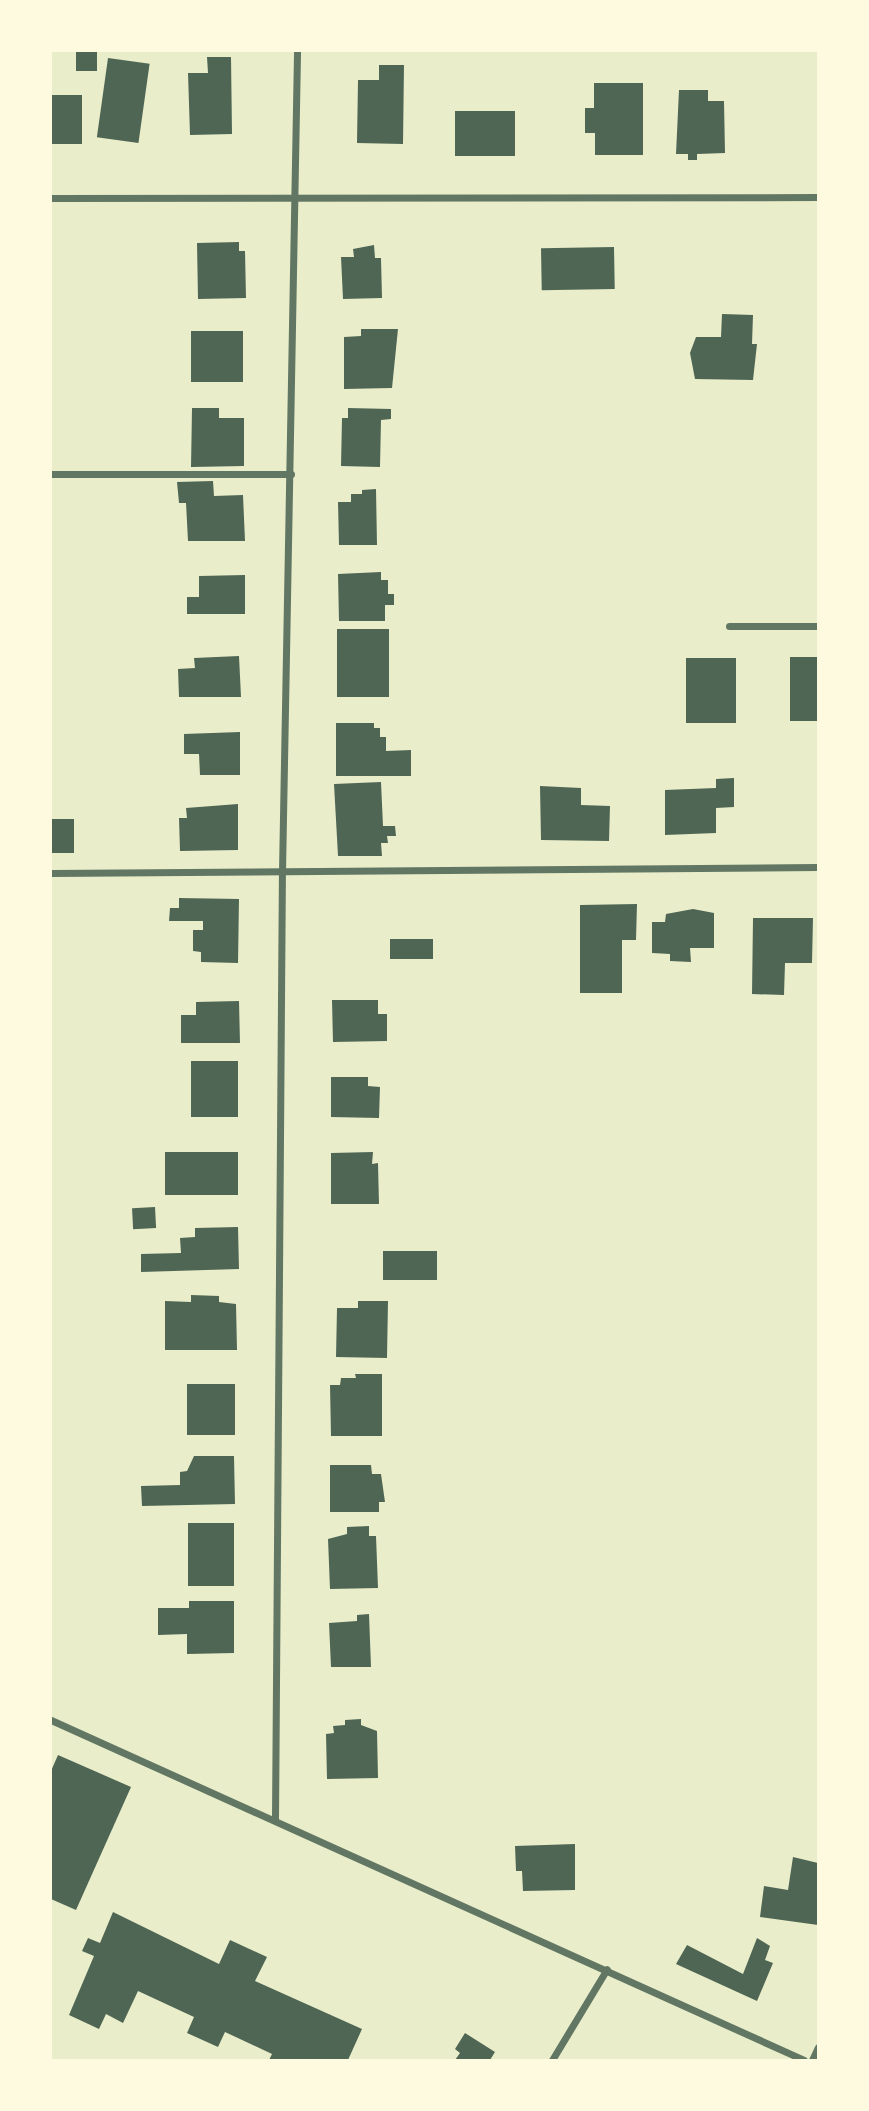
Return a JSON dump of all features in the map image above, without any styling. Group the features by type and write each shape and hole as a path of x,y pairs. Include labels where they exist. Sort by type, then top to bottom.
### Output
{"street":[{"path":"275,1819 282,872 297,197 297,51"},
{"path":"51,198 818,197"},
{"path":"51,474 291,474"},
{"path":"729,626 818,626"},
{"path":"51,873 818,867"},
{"path":"51,1720 804,2060"},
{"path":"552,2060 607,1969"},
{"path":"812,2060 818,2047"}],"building":[{"path":"76,51 97,51 97,71 76,71"},
{"path":"207,57 231,57 232,134 190,135 188,73 208,73"},
{"path":"108,58 150,64 138,143 97,137"},
{"path":"379,65 404,65 403,144 357,143 358,80 379,80"},
{"path":"594,83 643,83 643,155 595,155 595,133 585,133 585,108 594,108"},
{"path":"679,90 708,90 708,101 724,101 725,153 697,154 697,160 688,160 688,154 676,154"},
{"path":"51,95 82,95 82,144 51,144"},
{"path":"455,111 515,111 515,156 455,156"},
{"path":"239,242 239,251 245,251 246,298 198,299 197,243"},
{"path":"374,245 375,258 381,258 382,298 343,299 341,257 354,257 353,249"},
{"path":"614,247 615,289 542,290 541,248"},
{"path":"722,314 753,315 752,344 757,344 753,380 695,379 690,353 696,337 721,337"},
{"path":"361,329 398,329 392,388 344,389 344,337 361,336"},
{"path":"191,331 243,331 243,382 191,382"},
{"path":"192,408 219,408 219,418 244,418 244,466 191,467"},
{"path":"348,408 391,409 391,419 381,420 380,467 341,466 342,418 348,418"},
{"path":"213,481 214,496 243,495 245,541 188,541 186,503 179,503 177,482"},
{"path":"376,489 377,545 339,545 338,502 351,502 351,494 362,494 362,490"},
{"path":"381,572 381,580 388,580 388,594 394,594 394,605 385,605 385,621 339,621 338,574"},
{"path":"245,575 245,614 187,614 187,597 199,597 199,576"},
{"path":"337,629 389,629 389,697 337,697"},
{"path":"239,656 241,697 179,697 178,669 195,668 194,658"},
{"path":"790,657 818,657 818,721 790,721"},
{"path":"686,658 736,658 736,723 686,723"},
{"path":"336,723 374,723 374,728 380,728 380,737 386,737 386,751 411,750 411,776 336,776"},
{"path":"240,732 240,775 200,775 199,754 184,754 184,734"},
{"path":"734,778 734,807 716,808 716,833 665,835 665,790 716,788 716,779"},
{"path":"381,782 383,826 395,826 396,836 387,836 388,843 381,843 382,856 338,856 334,784"},
{"path":"540,786 581,788 581,805 610,806 609,841 541,840"},
{"path":"238,804 238,850 180,851 179,818 187,818 186,808"},
{"path":"51,819 74,819 74,853 51,853"},
{"path":"179,898 239,899 238,963 201,962 201,952 193,951 193,930 203,930 203,921 169,921 170,908 179,908"},
{"path":"637,904 636,940 622,940 622,993 580,993 580,905"},
{"path":"693,909 714,913 714,948 690,948 691,962 670,961 670,954 652,953 652,922 665,922 666,914"},
{"path":"753,918 813,918 812,963 785,963 784,995 752,994"},
{"path":"390,939 433,939 433,959 390,959"},
{"path":"332,1000 378,1000 378,1014 387,1014 387,1041 333,1042"},
{"path":"239,1001 240,1043 181,1043 181,1015 196,1015 196,1002"},
{"path":"191,1061 238,1061 238,1117 191,1117"},
{"path":"331,1077 368,1077 368,1086 380,1087 379,1118 331,1117"},
{"path":"165,1152 238,1152 238,1195 165,1195"},
{"path":"373,1152 372,1164 378,1163 379,1204 331,1204 331,1153"},
{"path":"155,1207 156,1228 133,1229 132,1208"},
{"path":"238,1227 239,1269 141,1272 141,1254 181,1253 180,1238 195,1237 195,1228"},
{"path":"383,1251 437,1251 437,1280 383,1280"},
{"path":"191,1295 219,1296 219,1302 236,1304 237,1350 165,1350 165,1301 191,1302"},
{"path":"358,1301 388,1301 387,1358 336,1357 337,1308 358,1308"},
{"path":"355,1374 382,1374 382,1436 331,1436 330,1385 340,1385 341,1378 356,1378"},
{"path":"187,1384 235,1384 235,1435 187,1435"},
{"path":"194,1456 234,1456 235,1504 142,1506 141,1486 180,1485 180,1472 187,1471"},
{"path":"330,1465 371,1465 372,1474 381,1474 385,1502 379,1502 379,1512 330,1512"},
{"path":"188,1523 234,1523 234,1586 188,1586"},
{"path":"369,1526 369,1536 376,1536 378,1588 330,1589 328,1539 347,1534 347,1527"},
{"path":"189,1601 234,1601 234,1653 187,1654 187,1634 158,1635 158,1608 189,1608"},
{"path":"369,1614 371,1667 331,1667 329,1623 357,1621 357,1615"},
{"path":"361,1719 361,1725 377,1731 378,1778 327,1779 326,1734 334,1733 333,1726 345,1725 345,1720"},
{"path":"58,1755 131,1787 76,1910 51,1899 51,1771"},
{"path":"575,1844 575,1890 523,1891 522,1871 516,1871 515,1846"},
{"path":"793,1857 818,1863 818,1925 760,1917 764,1886 788,1890"},
{"path":"113,1912 219,1964 230,1940 267,1957 255,1981 362,2029 348,2060 269,2060 272,2054 225,2032 218,2047 187,2033 194,2017 138,1991 123,2023 106,2014 99,2029 69,2015 94,1956 82,1951 88,1938 100,1943"},
{"path":"757,1938 770,1946 765,1960 773,1963 757,2001 676,1964 687,1945 743,1974"},
{"path":"465,2033 495,2052 490,2060 455,2060 460,2053 455,2049"}]}
